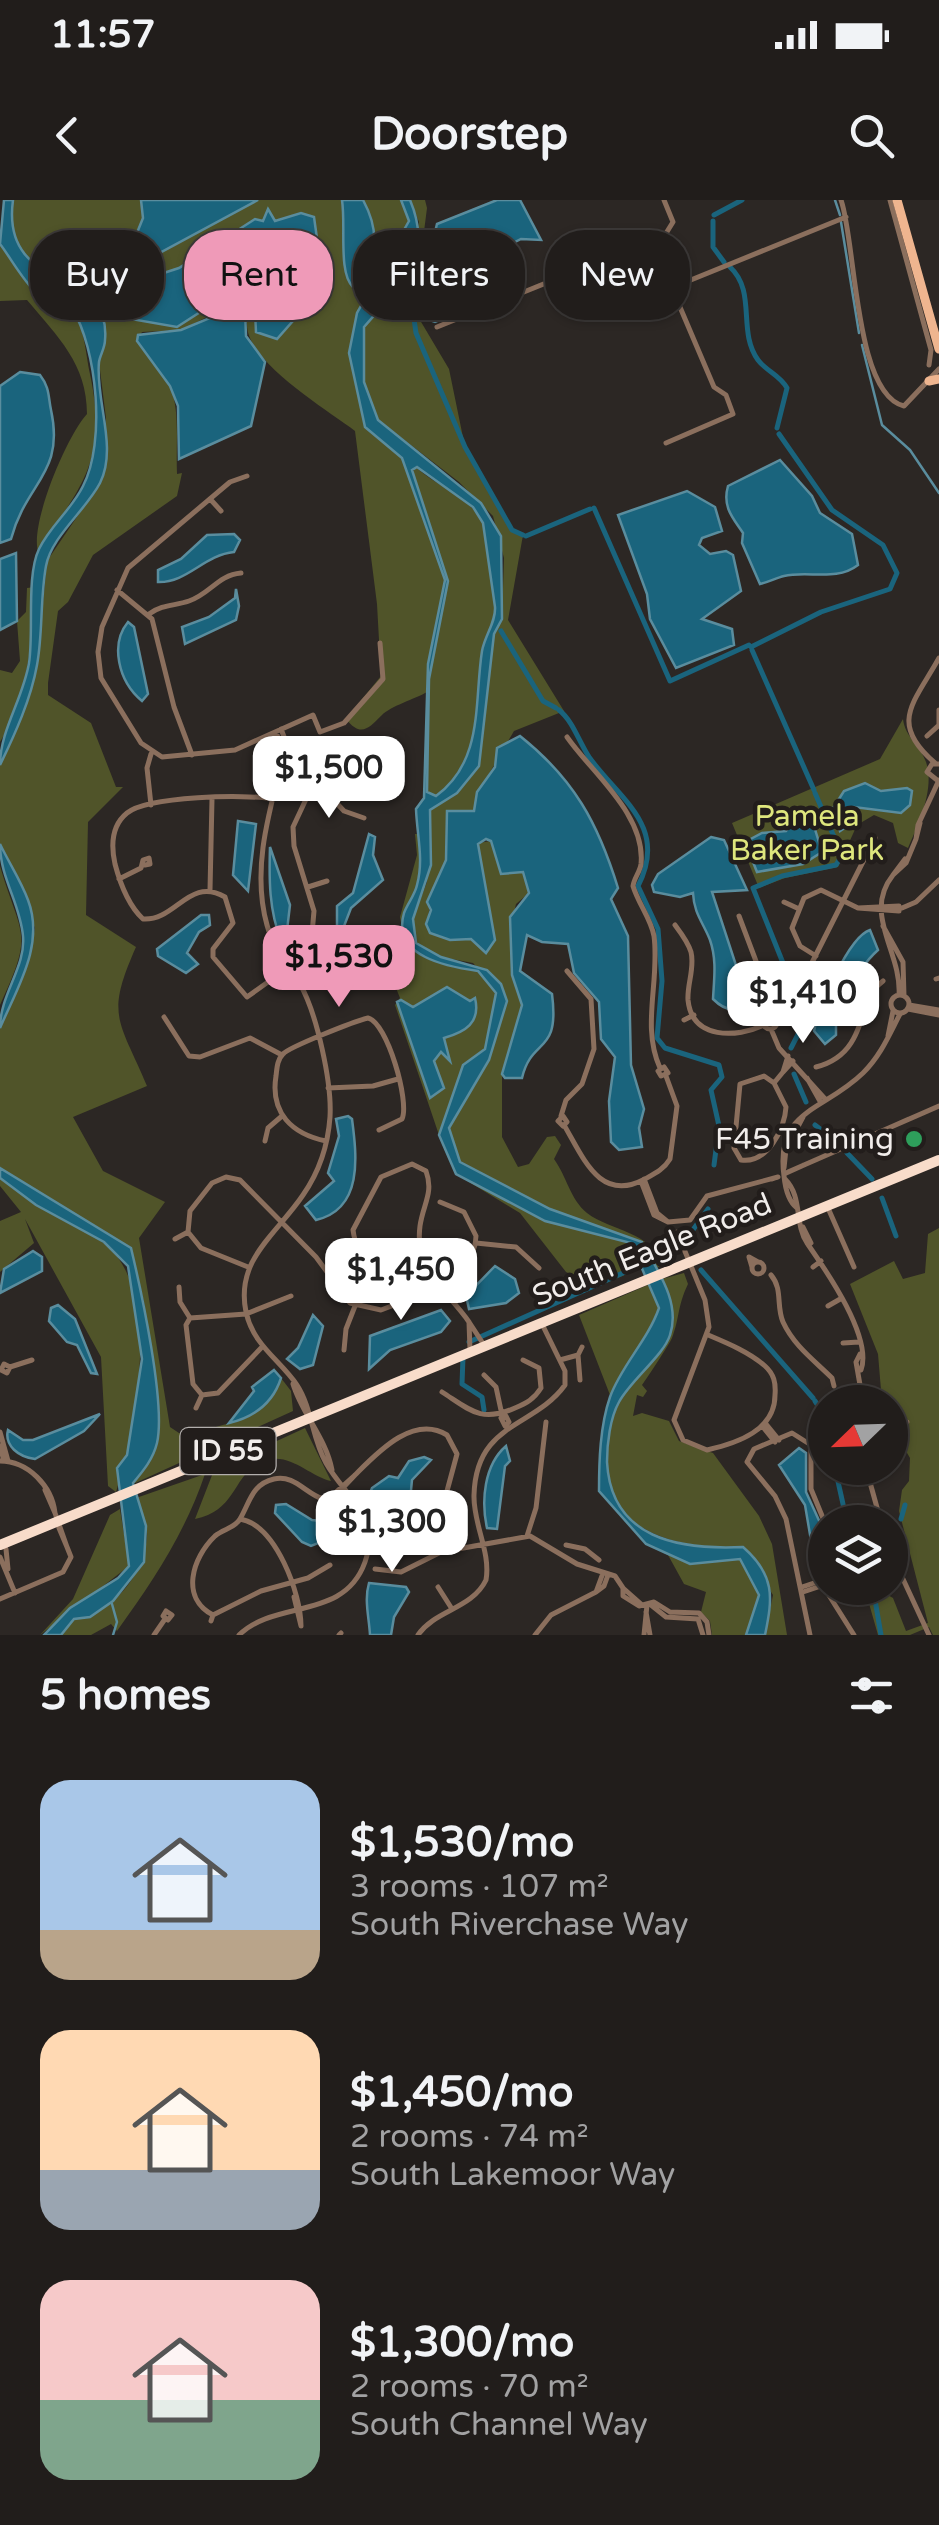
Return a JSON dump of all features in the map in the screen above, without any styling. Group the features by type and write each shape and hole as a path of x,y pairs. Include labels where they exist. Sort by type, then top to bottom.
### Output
{"highway":[{"name":"South Eagle Road","path":"4,1546 663,1272 687,1255 742,1241 939,1160"}],"main road":[{"path":"896,204 939,349"}],"street":[{"path":"436,327 665,235 673,222 664,200"},
{"path":"841,200 855,289 879,382 889,399 904,406 934,380 939,369"},
{"path":"896,204 931,350 930,365"},
{"path":"666,443 734,414 726,395 714,388 674,293 676,286 846,217"},
{"path":"248,476 230,482 134,561 102,627 99,670 110,696 152,753 170,758 235,750 313,715 320,732 348,720 384,675 380,642"},
{"path":"211,500 222,511"},
{"path":"149,614 166,604 189,601 220,578 241,573"},
{"path":"117,590 149,614 174,707 192,755"},
{"path":"929,802 928,768 906,724 939,658"},
{"path":"926,736 939,725 939,710"},
{"path":"239,1635 260,1620 334,1599 363,1566 367,1524 332,1470 292,1380 262,1347 246,1314 248,1268 262,1243 310,1183 326,1142 328,1088 317,1040 304,992 270,934 262,894 263,847 284,754 278,730"},
{"path":"567,737 603,780 636,832 641,866 633,886 654,936 656,976 649,1034 659,1074 666,1076 678,1106 670,1158 643,1180 618,1188 602,1182 564,1125 558,1122 566,1100 582,1084 594,1049 591,999 567,972"},
{"path":"152,753 147,768 152,805"},
{"path":"273,798 241,794 152,805 128,812 116,828 112,849 120,878 143,919 155,919 191,894 210,890 225,897 233,916 230,933 213,949 215,963 247,998 311,945 314,919 293,834 296,815 315,780 337,753"},
{"path":"923,753 937,764 928,768"},
{"path":"280,769 315,780 344,811 364,818"},
{"path":"909,1007 902,995 902,962 883,926 880,909 893,876 916,839 939,780 929,777"},
{"path":"210,890 212,798"},
{"path":"675,925 691,950 688,1001 706,1030 741,1034 767,1027 773,1017 788,1010 875,838"},
{"path":"120,878 145,866"},
{"path":"816,956 803,949 794,935 792,921 804,898 821,890 858,908 901,908 916,902 939,880"},
{"path":"308,887 326,881"},
{"path":"784,902 797,908"},
{"path":"740,916 773,1017 767,1027"},
{"path":"805,1073 833,1063 846,1051 866,1012 869,993 884,982"},
{"path":"861,1385 856,1362 859,1342 842,1298 810,1243 781,1175 779,1160 786,1137 803,1117 861,1075 888,1036 896,1012 890,1002 902,995"},
{"path":"896,1012 909,1007 939,1013"},
{"path":"684,1020 694,1015"},
{"path":"164,1017 189,1056 200,1057 250,1038 282,1055"},
{"path":"282,1055 371,1018 383,1027 405,1114 397,1123 379,1130"},
{"path":"767,1027 824,1101"},
{"path":"282,1055 274,1091 282,1116 301,1134 326,1142"},
{"path":"774,1083 791,1058"},
{"path":"764,1076 774,1083 787,1112 766,1154 752,1161 742,1160 734,1148 743,1081 764,1076"},
{"path":"328,1088 373,1086 398,1079"},
{"path":"677,1228 695,1214 707,1196 781,1175 939,1106"},
{"path":"265,1141 268,1128 282,1116"},
{"path":"734,1170 742,1160"},
{"path":"420,1250 387,1261 369,1258 356,1244 354,1230 381,1177 408,1165 426,1171 428,1198 420,1223 420,1250 437,1286 470,1322 484,1345"},
{"path":"248,1268 201,1248 188,1232 190,1212 208,1186 224,1177 244,1182 320,1263 342,1296 355,1306 370,1310 390,1308 423,1294 468,1264 476,1242 468,1216 428,1198"},
{"path":"643,1180 660,1221 677,1228 705,1300 708,1335 674,1412 679,1436 707,1450 764,1426 775,1408 776,1384 770,1372 708,1335"},
{"path":"827,1206 854,1267"},
{"path":"175,1240 188,1232"},
{"path":"742,1241 749,1258 778,1285 784,1325 809,1360 832,1378 834,1385"},
{"path":"476,1242 516,1247 540,1268"},
{"path":"813,1267 821,1261"},
{"path":"178,1287 180,1302 190,1318"},
{"path":"190,1318 246,1314 290,1296"},
{"path":"828,1306 842,1298"},
{"path":"344,1350 346,1329 355,1306"},
{"path":"190,1318 186,1325 194,1384 202,1395"},
{"path":"470,1322 470,1351"},
{"path":"418,1635 475,1597 484,1584 487,1568 474,1504 476,1479 487,1450 508,1425 561,1391 566,1379 541,1322"},
{"path":"843,1343 859,1342"},
{"path":"202,1395 218,1393 262,1347"},
{"path":"580,1380 578,1357 582,1347"},
{"path":"560,1362 578,1357"},
{"path":"1,1370 32,1360"},
{"path":"442,1392 474,1415 502,1415 532,1400 542,1384 539,1368 523,1360"},
{"path":"484,1375 496,1387 508,1425"},
{"path":"196,1408 202,1395"},
{"path":"527,1536 536,1508 546,1422"},
{"path":"764,1426 777,1441"},
{"path":"330,1565 261,1591 212,1618 192,1591 190,1578 212,1540 240,1519 252,1494 273,1479 290,1480 318,1498 335,1493 390,1443 427,1428 447,1435 457,1454 447,1491 452,1550"},
{"path":"0,1432 4,1461"},
{"path":"808,1444 796,1434 754,1448 748,1462 782,1510 810,1635"},
{"path":"0,1446 4,1461"},
{"path":"0,1599 64,1572 71,1557 45,1490 29,1469 4,1461"},
{"path":"240,1519 256,1526 276,1548 303,1635"},
{"path":"363,1566 407,1571 452,1550 527,1536 544,1541 577,1564 618,1578 623,1588 666,1617 700,1617 706,1635"},
{"path":"566,1545 584,1549 599,1560"},
{"path":"4,1546 7,1572 15,1592"},
{"path":"577,1564 584,1549"},
{"path":"534,1635 551,1615 596,1592 606,1574"},
{"path":"438,1586 452,1610"},
{"path":"802,1589 808,1587"},
{"path":"908,1590 929,1635"},
{"path":"836,1605 854,1635"},
{"path":"646,1606 647,1635"},
{"path":"154,1635 164,1618"}],"green space":[{"path":"13,200 401,200 409,220 403,230 353,230 355,320 349,353 365,427 402,458 445,580 428,664 427,692 391,709 369,727 356,728 346,719 381,676 377,604 355,431 273,368 250,338 247,323 239,320 333,320 333,230 184,230 184,320 201,320 181,330 142,332 137,341 164,372 171,388 177,420 177,474 182,473 177,496 93,555 68,602 58,611 48,683 48,695 91,723 116,787 123,787 88,822 86,915 136,947 121,989 119,1018 147,1086 73,1117 103,1171 165,1202 139,1238 170,1427 179,1433 189,1433 244,1418 266,1403 281,1378 291,1391 293,1411 133,1484 159,1438 144,1302 131,1248 0,1168 0,1028 29,959 35,928 0,844 0,765 37,667 47,561 102,480 106,418 99,362 106,339 102,320 164,320 164,230 30,230 30,271 13,253 8,233"},
{"path":"410,200 425,200 424,230 417,230 419,222"},
{"path":"0,244 30,286 30,304 27,300 0,301"},
{"path":"44,320 78,320 95,404 96,429 88,470 38,551 44,502 69,441 87,414 86,396 76,366"},
{"path":"371,320 420,320 449,369 465,447 511,530 523,535 508,620 564,711 514,731 479,791 474,811 447,813 446,860 429,913 430,933 450,940 471,939 478,946 495,940 480,873 478,843 491,841 503,874 523,872 529,893 516,904 510,929 511,958 522,1005 502,1074 502,1137 518,1167 529,1164 547,1137 555,1136 561,1145 554,1159 581,1207 596,1219 649,1245 661,1266 656,1268 642,1242 549,1209 460,1162 449,1128 489,1060 507,1001 473,963 441,957 416,943 413,919 427,882 430,810 479,766 494,634 502,618 504,558 493,516 459,482 377,419 364,382 364,327"},
{"path":"414,465 478,515 489,546 497,595 495,622 482,653 470,749 452,782 437,796 427,792 429,679 448,580 421,496 412,483"},
{"path":"35,587 23,687 0,742 0,670 12,673 20,661 17,621 26,612 27,588"},
{"name":"Pamela Baker Park","path":"903,719 926,762 929,783 908,848 898,843 893,823 874,815 857,825 838,867 759,888 732,823 880,759"},
{"path":"415,834 419,834 423,849 407,939 421,953 439,962 478,971 496,993 485,1050 463,1065 439,1135 395,1005 400,998 394,983 387,986 383,977 406,950 400,917 417,855"},
{"path":"0,866 18,922 21,947 0,1005"},
{"path":"456,1174 545,1221 631,1243 646,1273 641,1268 583,1293 576,1277 566,1272 520,1213"},
{"path":"0,1178 105,1244 123,1266 134,1294 140,1363 131,1435 116,1492 108,1486 101,1357 25,1219 34,1243 0,1272 0,1221 21,1212 0,1186"},
{"path":"939,1228 939,1635 933,1635 929,1627 910,1635 878,1635 869,1605 896,1605 906,1631 928,1623 908,1546 908,1505 900,1505 902,1490 909,1481 908,1385 881,1385 878,1354 850,1284 894,1261 903,1279 925,1273 928,1234"},
{"path":"684,1273 688,1284 672,1338 642,1385 647,1391 643,1397 637,1395 633,1416 642,1413 669,1421 679,1441 713,1453 759,1516 772,1544 787,1635 765,1635 773,1595 743,1547 678,1542 651,1532 630,1518 614,1499 606,1474 606,1444 616,1407 671,1331 671,1308 662,1279"},
{"path":"650,1284 659,1308 649,1336 610,1395 579,1315"},
{"path":"305,1428 331,1481 287,1461 272,1459 249,1470 221,1507 195,1519 214,1470"},
{"path":"205,1474 167,1556 117,1631 111,1624 91,1635 61,1635 74,1619 113,1600 133,1578 147,1536 136,1498"},
{"path":"120,1509 129,1566 40,1635 73,1599 110,1515"},
{"path":"656,1549 690,1564 740,1559 759,1595 746,1635 712,1635 710,1621 701,1612 706,1592 684,1584 668,1555"}],"water":[{"path":"4,200 13,200 14,230 30,259 30,286 22,276 0,244"},
{"path":"141,200 258,200 202,230 184,230 184,240 164,251 164,230 138,230 143,218"},
{"path":"342,200 363,200 373,230 353,230 353,287 344,260"},
{"path":"401,200 410,200 418,230 404,230 409,221"},
{"path":"497,200 520,200 541,240 525,239 525,230 436,230 437,224"},
{"path":"268,209 275,221 301,213 314,217 316,230 238,230 255,219 263,221"},
{"path":"184,265 184,320 188,320 177,327 137,320 164,320 164,273"},
{"path":"78,320 103,320 105,340 99,377 107,439 105,469 100,483 49,555 34,678 0,765 4,739 29,663 35,560 83,486 95,445 93,371"},
{"path":"205,320 245,320 246,336 265,362 251,426 179,459 178,406 170,386 137,341 138,335 181,330"},
{"path":"255,320 294,320 277,339 256,332"},
{"path":"356,320 370,320 364,327 364,382 378,420 481,503 501,536 502,619 494,634 479,766 457,793 430,810 431,865 413,919 416,943 441,957 487,970 501,984 507,1001 489,1060 449,1128 460,1162 550,1209 642,1242 666,1287 673,1323 667,1343 616,1408 607,1455 611,1488 621,1508 652,1535 695,1546 743,1547 761,1567 769,1587 765,1635 746,1635 759,1595 740,1559 690,1564 646,1544 599,1491 602,1432 610,1397 659,1308 631,1243 545,1221 456,1174 439,1135 463,1065 485,1049 496,993 478,971 438,962 414,950 402,928 419,875 416,809 424,798 428,664 445,580 402,458 365,427 349,353","holes":["417,467 473,507 483,523 495,613 482,651 470,748 451,782 436,796 427,792 429,679 448,581 412,470"]},
{"path":"20,372 40,375 46,384 53,449 11,539 0,543 0,386"},
{"path":"780,460 812,496 820,513 852,534 858,565 841,573 793,575 760,584 742,543 743,533 726,500 728,486"},
{"path":"687,491 715,507 722,531 702,538 699,545 710,554 726,551 733,555 741,591 702,619 732,629 734,645 676,668 650,619 647,594 618,515"},
{"path":"234,534 240,540 234,552 178,578 158,582 158,570 181,559 207,535"},
{"path":"16,553 17,621 0,630 0,559"},
{"path":"236,589 236,620 185,644 182,627 209,617 235,598"},
{"path":"128,622 134,627 148,694 142,701 127,683 119,662 119,641"},
{"path":"520,736 555,769 582,804 602,843 618,888 611,899 628,936 631,1065 644,1109 639,1128 642,1147 619,1150 611,1142 609,1101 615,1057 601,1039 599,1002 574,973 568,944 542,942 527,935 520,971 552,994 552,1027 549,1037 526,1065 522,1078 505,1078 502,1074 522,1005 512,975 510,917 529,893 523,872 501,874 491,841 486,839 478,844 495,940 486,953 471,939 450,940 430,933 426,924 431,910 427,902 446,860 447,811 474,811 477,792 495,767 497,748"},
{"path":"865,783 881,791 907,788 912,791 910,805 901,813 854,807 848,811 846,827 840,831 832,810 844,791"},
{"path":"809,810 822,852 803,864 757,872 745,842 762,833 786,831 800,813"},
{"path":"238,821 256,824 248,891 233,875"},
{"path":"369,834 375,837 373,855 383,880 351,908 341,934 337,930 337,906 353,893"},
{"path":"711,837 724,840 747,890 712,892 748,1002 735,1009 713,999 712,947 693,893 680,897 654,892 652,885 658,874"},
{"path":"0,844 28,900 33,933 27,966 0,1028 4,1004 21,959 23,936"},
{"path":"270,847 290,905 286,939 281,940 272,906"},
{"path":"201,915 209,915 210,925 199,932 187,953 198,964 186,973 158,956 157,949"},
{"path":"870,930 878,950 863,967 836,1013 836,1035 825,1044 814,1031 822,1006 844,959 861,935"},
{"path":"447,987 470,1001 475,998 476,1014 465,1029 444,1038 450,1061 441,1052 434,1061 444,1088 430,1098 397,1002 401,1000 413,1007"},
{"path":"336,1119 352,1119 355,1149 354,1180 342,1205 316,1220 305,1206 334,1181 328,1173 339,1136"},
{"path":"0,1168 131,1248 155,1375 157,1443 151,1459 133,1483 146,1526 144,1562 113,1601 90,1617 74,1619 61,1635 44,1635 70,1608 118,1578 129,1566 117,1468 127,1455 142,1359 128,1266 104,1242 36,1205 0,1178"},
{"path":"33,1251 42,1257 42,1271 0,1293 4,1269"},
{"path":"495,1266 515,1279 519,1293 506,1303 469,1309 466,1296"},
{"path":"58,1305 75,1319 97,1374 91,1373 77,1345 67,1342 49,1321 51,1308"},
{"path":"441,1310 450,1321 441,1332 390,1350 369,1369 370,1336"},
{"path":"313,1315 323,1326 313,1365 300,1369 287,1359 298,1348"},
{"path":"274,1370 281,1378 268,1402 247,1417 229,1423 254,1391 252,1387"},
{"path":"100,1414 84,1431 35,1459 18,1453 8,1441 8,1430 23,1440 33,1440"},
{"path":"506,1446 510,1461 505,1466 497,1529 487,1528 486,1484 493,1463"},
{"path":"799,1448 806,1453 806,1492 812,1505 808,1505 808,1523 805,1505 779,1465"},
{"path":"424,1457 431,1460 412,1480 410,1501 392,1502 373,1514 367,1500 372,1488 389,1476 398,1478 409,1461"},
{"path":"286,1504 312,1520 338,1523 345,1513 352,1513 362,1527 362,1544 336,1536 311,1546 302,1542 275,1513 276,1505"},
{"path":"369,1583 406,1587 409,1592 394,1617 391,1635 370,1635"}],"waterway":[{"path":"714,215 742,200"},
{"path":"835,200 840,215"},
{"path":"713,221 713,247 724,262"},
{"path":"841,222 859,333"},
{"path":"730,267 743,288 752,349 761,364 787,388 777,428"},
{"path":"414,320 416,333 465,447 512,530 523,535"},
{"path":"862,345 882,425 910,450 939,493"},
{"path":"751,647 821,612 890,589 897,573 883,545 832,510 779,434"},
{"path":"594,508 670,681 749,645"},
{"path":"526,536 590,509"},
{"path":"501,631 543,701 556,708"},
{"path":"752,650 814,790"},
{"path":"559,710 644,830 648,846 646,865 638,886 658,929 662,981 657,1038 665,1048 719,1065 722,1077 711,1090 719,1126 714,1165"},
{"path":"791,983 753,888 782,876 836,865 842,855 815,793"},
{"path":"791,1048 806,1019"},
{"path":"794,1074 806,1102"},
{"path":"815,1125 838,1143"},
{"path":"847,1153 872,1179"},
{"path":"882,1198 896,1236"},
{"path":"693,1244 690,1234 708,1209"},
{"path":"469,1342 645,1263"},
{"path":"701,1270 808,1392"},
{"path":"463,1357 462,1384 482,1397 484,1410"},
{"path":"839,1485 843,1505"},
{"path":"112,1604 117,1622 113,1635"},
{"path":"876,1605 881,1635"}],"place":[{"name":"F45 Training","path":"914,1139"}]}
